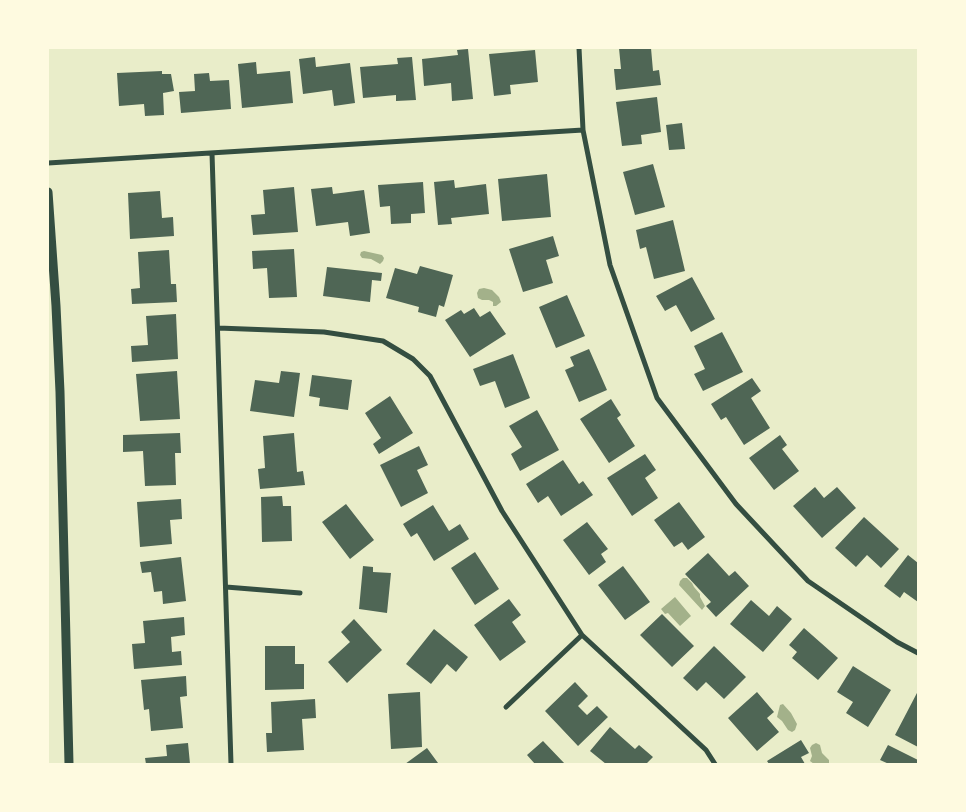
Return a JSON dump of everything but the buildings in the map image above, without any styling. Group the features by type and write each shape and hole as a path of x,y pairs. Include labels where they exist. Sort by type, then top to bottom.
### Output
{"street":[{"path":"579,48 583,130 610,265 657,398 736,504 808,581 897,642 918,653"},
{"path":"48,163 583,130"},
{"path":"212,153 231,764"},
{"path":"48,192 60,392 69,764"},
{"path":"218,328 324,332 383,341 414,359 430,376 502,511 582,635 706,750 715,764"},
{"path":"226,588 300,593"},
{"path":"506,707 582,635"}],"shaded area":[{"path":"364,251 382,255 383,261 380,264 371,259 362,258 360,255"},
{"path":"479,289 492,290 501,302 493,306 493,302 478,298 477,293"},
{"path":"683,578 687,578 700,594 705,606 702,610 679,585"},
{"path":"675,597 691,616 680,626 668,613 665,614 661,609"},
{"path":"783,704 797,724 792,732 777,717 780,705"},
{"path":"816,743 820,745 822,753 829,760 829,764 814,764 810,761 812,756 810,748"}]}
